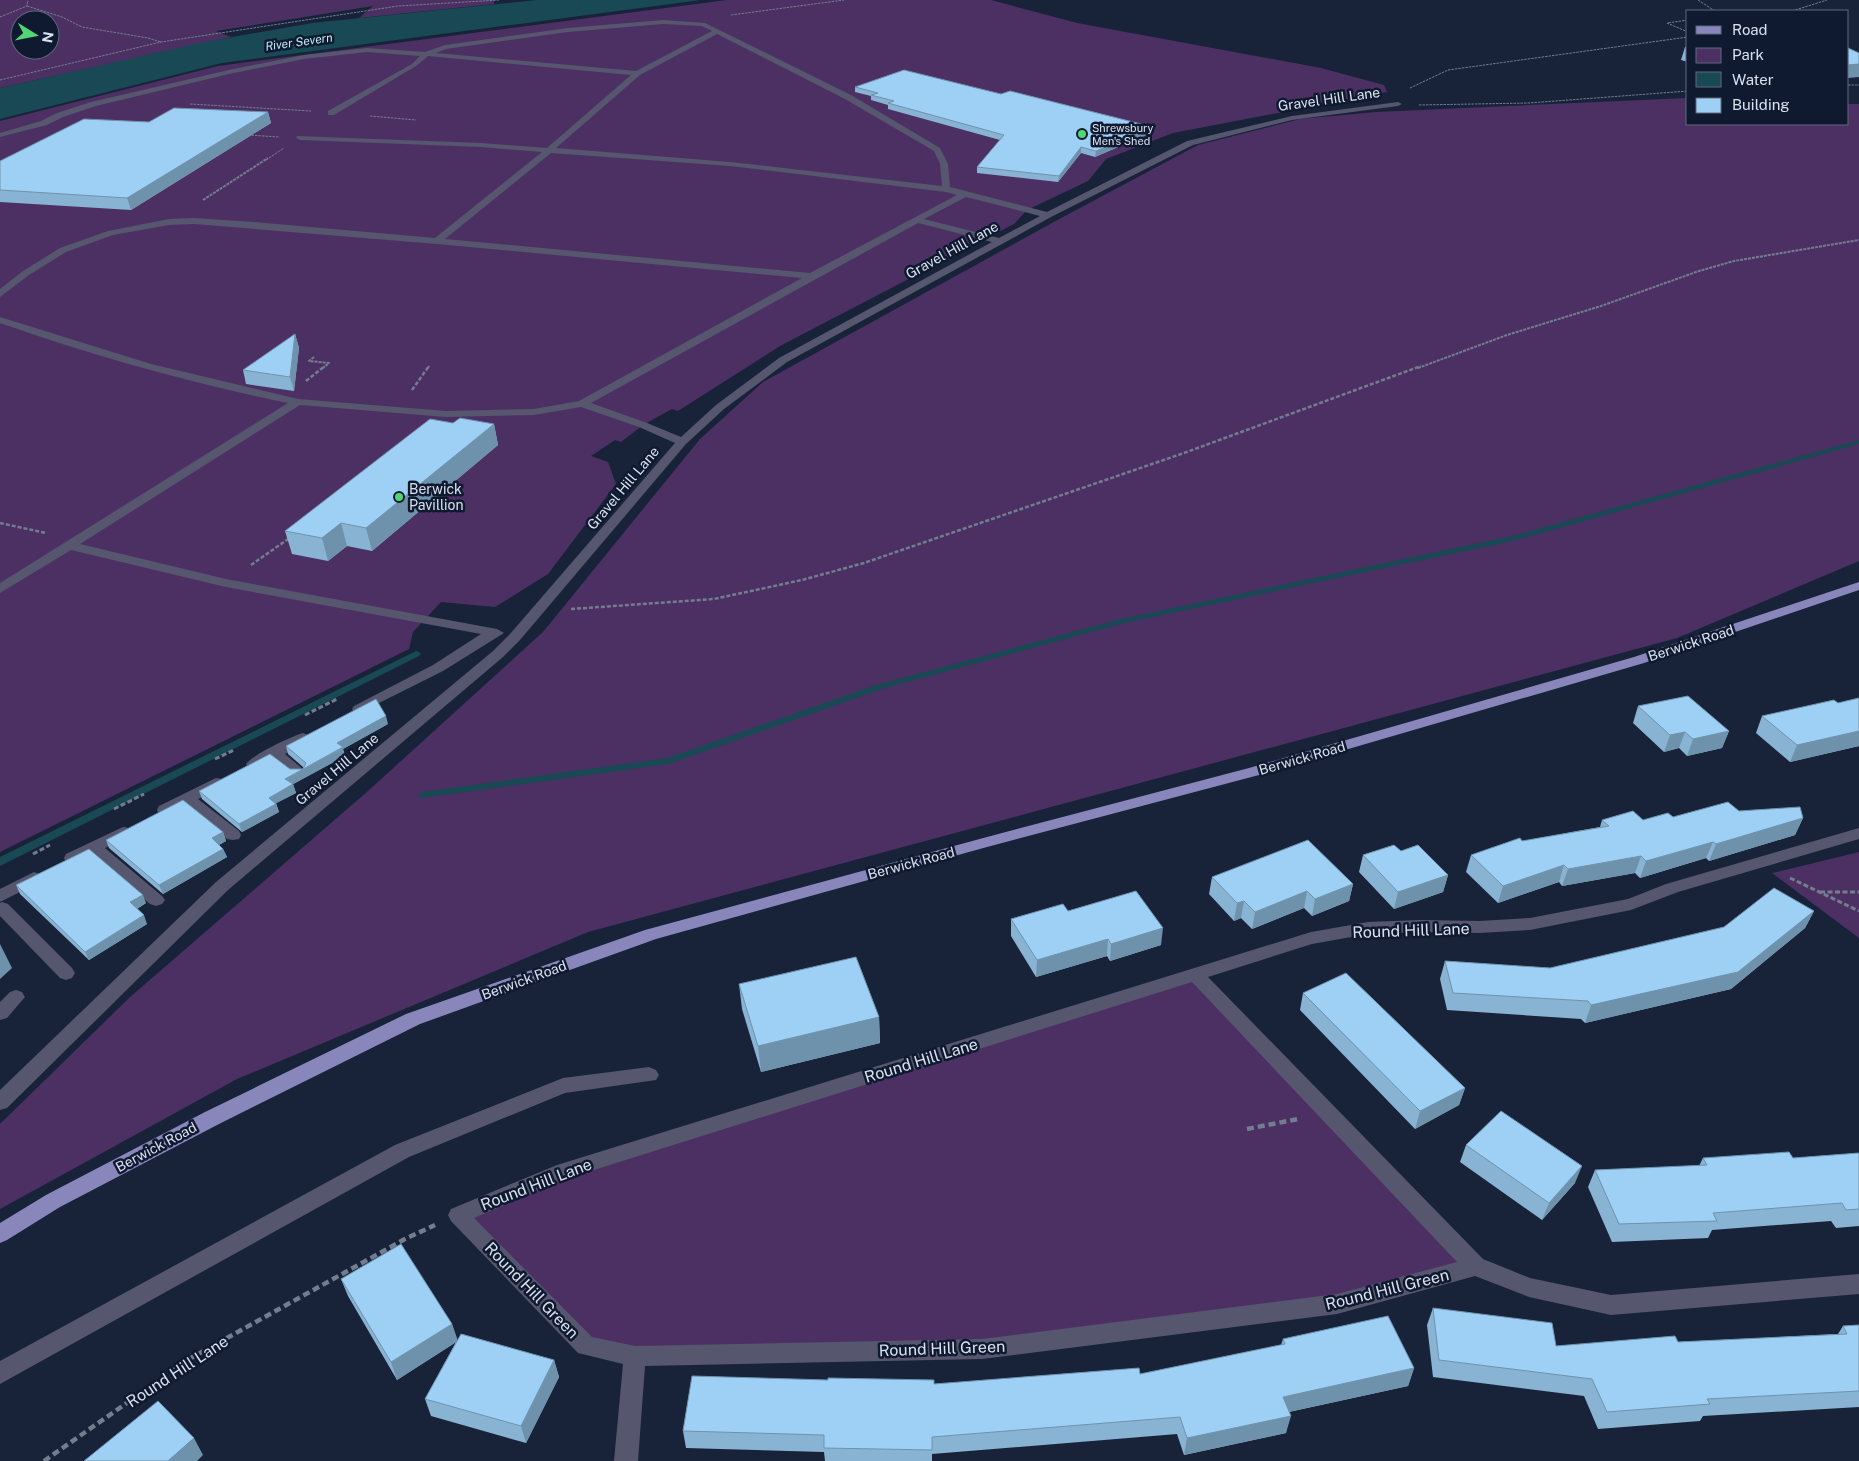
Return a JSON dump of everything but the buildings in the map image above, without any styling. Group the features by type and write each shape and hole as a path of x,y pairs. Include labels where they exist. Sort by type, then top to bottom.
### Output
{"main road":[{"name":"Berwick Road","path":"0,1234 53,1201 212,1118 413,1020 651,934 987,842 1254,772 1639,660 1859,586"}],"street":[{"path":"331,113 414,64 426,54 445,47 568,30 663,22 703,24 848,97 937,150 944,164 946,189"},
{"path":"437,241 549,150 637,73 717,31"},
{"path":"0,135 44,123 60,115 94,104 229,72 304,57 367,50 637,73"},
{"path":"1386,97 1398,104"},
{"name":"Gravel Hill Lane","path":"0,1102 222,886 498,654 515,637 682,442 720,407 783,360 1048,215 1190,143 1292,118 1398,104"},
{"path":"300,138 481,145 730,164 946,189 963,195 1048,215"},
{"path":"0,320 63,343 219,386 298,402 446,414 534,412 582,404 812,276 963,195"},
{"path":"917,220 1000,241"},
{"path":"0,294 26,273 63,250 111,233 169,222 194,221 437,241 812,276"},
{"path":"0,589 298,402"},
{"path":"582,404 643,425 682,442"},
{"path":"74,543 226,583 515,637"},
{"path":"343,717 438,668 493,633"},
{"path":"153,816 317,731"},
{"path":"274,753 299,773"},
{"path":"187,798 233,835"},
{"path":"66,973 0,905 55,867 136,825"},
{"name":"Round Hill Lane","path":"458,1214 557,1173 1311,938 1368,928 1420,926 1479,928 1530,924 1582,914 1631,904 1672,888 1859,832"},
{"path":"94,847 156,900"},
{"name":"Round Hill Green","path":"1195,974 1475,1266 1529,1287 1612,1306 1859,1284"},
{"path":"0,1013 16,997"},
{"path":"0,1373 402,1151 563,1086 649,1075"},
{"name":"Round Hill Green","path":"458,1214 586,1346 635,1356 982,1349 1337,1304 1475,1266"},
{"path":"626,1461 635,1356"}],"path":[{"path":"27,6 28,0"},
{"path":"0,80 161,42 398,6 499,0"},
{"path":"694,23 715,18 844,0"},
{"path":"1698,0 1713,10"},
{"path":"1795,10 1827,0"},
{"path":"0,17 27,6 62,17 82,27 148,38 161,42"},
{"path":"1686,20 1666,24 1686,31"},
{"path":"1686,37 1448,70 1405,90 1398,104 1433,106 1529,103 1686,91"},
{"path":"187,104 422,121"},
{"path":"240,135 300,138"},
{"path":"169,222 300,138"},
{"path":"540,608 565,609 714,598 802,580 864,563 1184,454 1507,336 1601,306 1699,270 1734,261 1859,240"},
{"path":"309,385 302,384 329,363 309,361 314,356"},
{"path":"416,385 429,366"},
{"path":"0,523 74,543"},
{"path":"226,583 298,533"},
{"path":"1758,862 1859,911"},
{"path":"1820,892 1859,892"},
{"path":"1247,1129 1329,1113"},
{"name":"Round Hill Lane","path":"44,1461 191,1358 405,1240 458,1214"}],"green space":[{"path":"0,0 494,0 494,4 359,18 373,6 216,31 231,37 0,88"},
{"path":"727,0 991,0 1077,23 1321,68 1384,85 1387,92 1173,133 1106,159 1088,181 1027,210 1014,224 780,346 678,411 672,409 643,425 621,442 615,440 591,456 608,462 616,484 548,574 495,607 441,602 413,632 409,649 0,852 0,121 218,66"},
{"path":"1686,98 1686,125 1849,125 1849,104 1859,104 1859,561 1677,638 588,932 237,1079 0,1209 0,1124 129,998 368,791 543,632 700,439 763,382 1198,145 1300,119 1376,112"},
{"path":"1859,852 1859,938 1772,873 1777,872"},
{"path":"1195,974 1475,1266 1337,1304 982,1349 586,1346 458,1215 557,1173"}],"water":[{"name":"River Severn","path":"537,0 701,0 222,63 0,119 0,88 204,42 312,23"}],"waterway":[{"path":"422,795 669,761 879,687 1124,621 1513,538 1859,442"},
{"path":"0,862 416,654"}],"place":[{"name":"Shrewsbury Men's Shed","path":"1082,134"},
{"name":"Berwick Pavillion","path":"399,497"}]}
